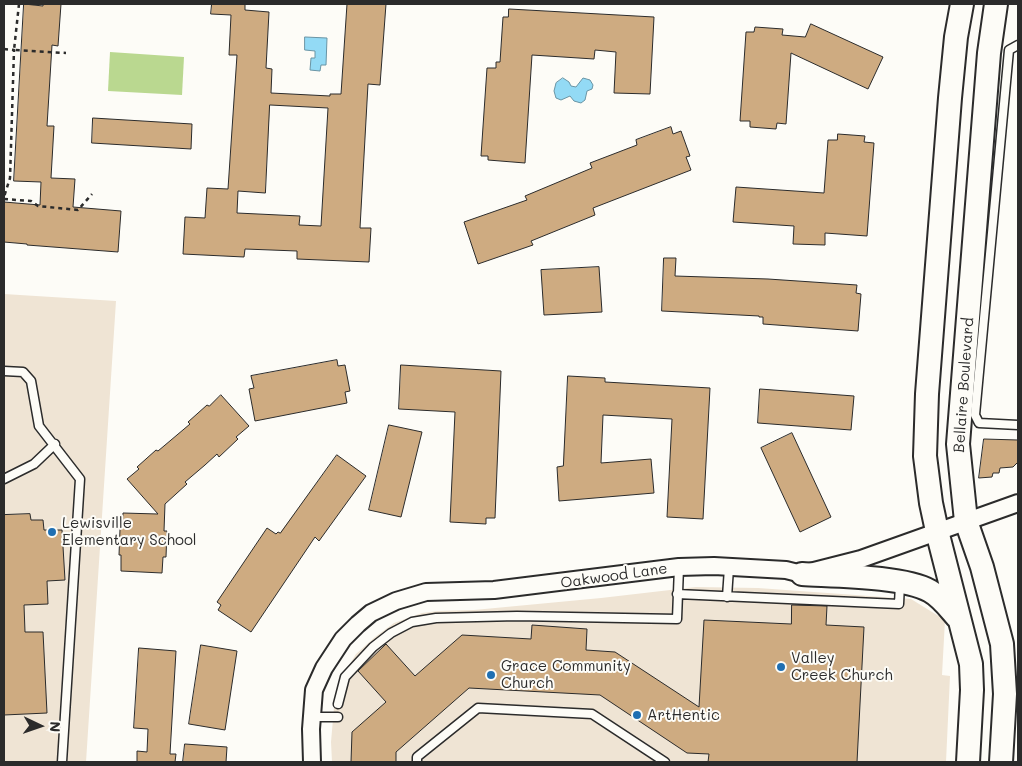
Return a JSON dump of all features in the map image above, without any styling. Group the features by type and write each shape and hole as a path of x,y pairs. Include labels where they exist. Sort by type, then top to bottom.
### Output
{"main road":[{"path":"962,4 953,67 927,394 925,456 930,503 971,664 972,715 968,762"},
{"name":"Bellaire Boulevard","path":"996,4 990,34 959,428 959,466 966,522 982,567 1002,644 1005,694 1002,762"},
{"path":"802,574 919,585 940,597 961,622"}],"street":[{"name":"Oakwood Lane","path":"312,762 311,717 314,690 324,668 343,639 371,612 396,601 426,592 494,590 679,567 714,566 786,570 802,574 861,559 1018,503"}],"lane":[{"path":"1018,45 1009,50 975,414 979,423 1018,425"},
{"path":"4,371 23,372 31,381 39,426 55,444 80,479 62,762"},
{"path":"4,479 34,464 55,444"},
{"path":"338,704 345,676 373,647 412,622 436,618 517,616 677,619 679,567"},
{"path":"727,597 729,568"},
{"path":"677,594 899,604 900,582"},
{"path":"417,762 417,756 478,708 592,714 665,762"},
{"path":"311,717 338,717"}],"path":[{"path":"18,4 14,50 10,178 4,198 31,201 38,206 78,210 92,194"},
{"path":"4,49 66,52"}],"shaded area":[{"name":"Lewisville Elementary School","path":"4,294 116,301 86,762 4,762"},
{"path":"696,587 758,588 911,599 945,620 942,675 950,676 946,762 332,762 331,742 335,696 345,672 356,654 394,623 422,613 438,611 474,610"}],"green space":[{"path":"110,52 184,57 182,95 108,91"}],"water":[{"path":"305,37 327,38 326,65 321,65 320,71 310,70 311,58 315,58 315,51 305,50"},
{"path":"563,78 571,86 576,87 583,78 590,80 593,85 592,89 587,91 585,100 581,103 574,101 570,96 561,100 556,98 554,91 556,83"}],"building":[{"path":"24,4 43,6 43,4 61,4 58,46 52,45 47,126 54,126 51,178 75,179 73,207 121,211 118,252 4,242 4,202 40,205 41,182 14,181"},
{"path":"212,4 245,4 245,10 269,12 266,68 272,69 271,93 330,96 330,94 341,94 347,4 386,4 380,85 368,84 360,228 371,228 369,262 297,259 297,251 245,249 244,257 183,254 185,217 205,218 207,188 228,189 237,55 229,55 231,15 211,14","holes":["270,105 328,108 321,226 299,225 300,216 237,213 238,191 265,193"]},
{"path":"509,9 654,17 650,94 614,93 616,52 595,50 594,59 532,55 525,163 488,160 488,156 481,156 487,68 496,68 496,62 500,62 503,17 508,17"},
{"path":"811,24 883,57 868,89 791,53 786,124 777,123 776,129 750,127 750,121 740,121 746,32 754,32 755,27 783,29 782,35 805,37"},
{"path":"93,118 192,124 191,149 92,143"},
{"path":"671,127 673,134 681,131 690,156 686,157 691,170 593,208 595,215 531,241 533,245 478,264 464,222 527,200 525,196 592,168 590,163 637,145 636,140"},
{"path":"838,134 865,136 864,142 874,143 867,236 825,233 825,245 793,244 794,226 733,222 736,187 824,193 828,140 837,140"},
{"path":"664,258 676,258 675,276 768,279 857,285 856,293 861,294 858,331 763,324 763,317 759,316 662,311"},
{"path":"599,267 602,312 544,315 541,270"},
{"path":"337,360 338,366 345,365 350,391 345,392 347,403 255,421 249,389 254,388 251,376"},
{"path":"401,365 501,371 495,518 486,518 486,524 450,522 455,412 399,409"},
{"path":"568,376 605,378 605,382 710,388 703,519 667,517 672,419 603,415 601,463 651,459 654,493 559,501 557,467 563,466"},
{"path":"760,389 854,396 851,430 758,423"},
{"path":"221,395 249,426 236,437 238,439 219,457 217,454 185,482 187,484 165,504 164,531 167,531 166,557 163,557 162,573 121,571 121,555 119,555 123,513 158,514 127,479 156,450 158,451 190,424 188,422"},
{"path":"389,425 422,432 401,517 369,510"},
{"path":"792,433 831,517 800,532 761,448"},
{"path":"984,439 1018,440 1018,462 1013,467 1000,468 999,473 993,473 992,477 979,478"},
{"path":"337,455 366,476 319,541 315,537 251,632 218,610 221,605 217,602 267,528 276,534 280,533"},
{"path":"30,514 31,520 43,520 44,530 62,530 65,580 47,581 48,604 24,605 25,632 43,632 47,713 4,715 4,515"},
{"path":"792,605 827,606 826,625 864,627 857,762 708,762 709,754 687,753 600,695 469,688 396,752 396,762 351,762 352,732 386,702 358,671 386,644 415,676 462,635 531,639 532,625 587,629 586,650 615,652 699,707 704,620 791,624"},
{"path":"201,645 237,651 225,730 189,724"},
{"path":"139,648 176,651 170,754 176,754 175,762 137,762 137,751 147,752 148,729 134,728"},
{"path":"185,744 227,747 226,762 183,762"}],"place":[{"name":"Lewisville Elementary School","path":"52,532"},
{"name":"Valley Creek Church","path":"781,667"},
{"name":"Grace Community Church","path":"491,675"},
{"name":"ArtHentic","path":"637,715"}]}
